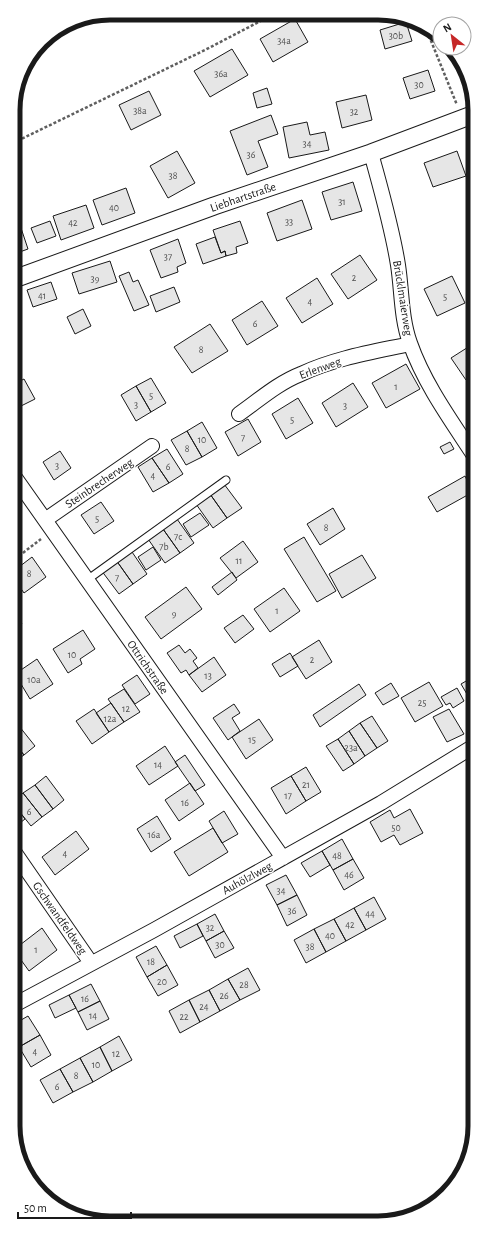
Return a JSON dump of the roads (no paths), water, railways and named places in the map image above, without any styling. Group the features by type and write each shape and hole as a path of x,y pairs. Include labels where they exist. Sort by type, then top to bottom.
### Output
{"street":[{"name":"Liebhartstraße","path":"20,277 214,206 371,153 467,117"},
{"name":"Brücklmaierweg","path":"371,153 388,216 398,265 405,328 410,344 436,397 468,446"},
{"name":"Erlenweg","path":"239,414 274,389 299,374 350,356 410,344"},
{"name":"Steinbrecherweg","path":"49,525 152,446"},
{"name":"Ottrichstraße","path":"20,484 283,858"},
{"name":"Auhölzlweg","path":"20,1002 381,803 468,750"},
{"name":"Gschwandfeldweg","path":"20,860 91,963"}],"lane":[{"path":"87,580 226,480"}]}
